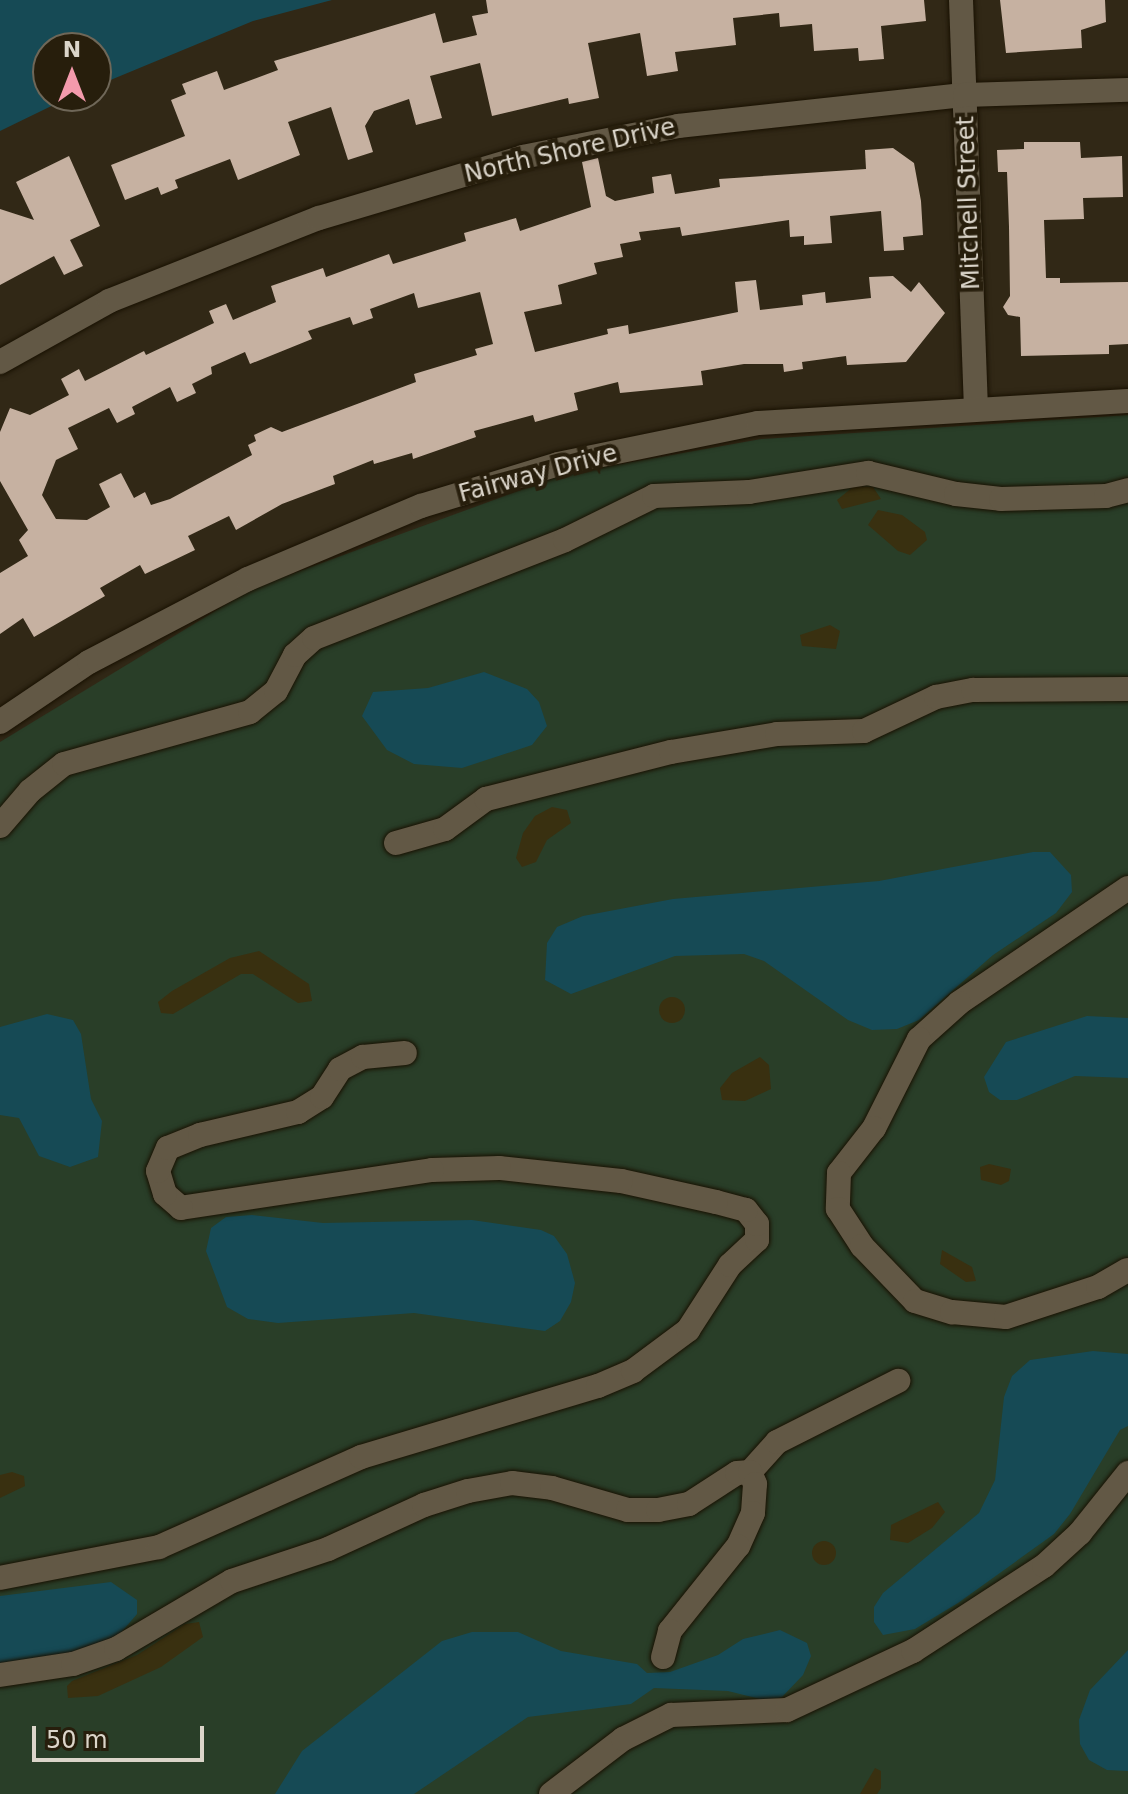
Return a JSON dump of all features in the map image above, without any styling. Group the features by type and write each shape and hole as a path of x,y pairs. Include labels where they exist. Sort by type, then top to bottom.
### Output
{"street":[{"name":"Mitchell Street","path":"961,0 976,407"},
{"name":"North Shore Drive","path":"0,362 109,301 319,218 523,157 678,126 965,95 1128,90"},
{"name":"Fairway Drive","path":"0,722 89,662 248,579 421,506 558,464 758,423 976,407 1128,401"},
{"path":"0,826 30,791 64,764 250,712 276,691 295,655 314,638 565,540 654,496 749,492 868,473 956,494 1001,499 1106,496 1128,490"},
{"path":"396,843 445,829 486,799 671,752 777,734 864,731 936,697 973,690 1128,689"},
{"path":"1128,888 959,1003 919,1039 874,1128 839,1173 838,1209 862,1246 915,1301 952,1312 1006,1317 1098,1287 1128,1270"},
{"path":"0,1578 159,1547 361,1457 598,1386 633,1371 688,1330 730,1265 757,1240 757,1224 746,1210 621,1181 499,1168 432,1170 181,1208 165,1194 158,1171 168,1148 200,1135 298,1112 322,1097 340,1069 363,1057 405,1053"},
{"path":"0,1675 73,1664 116,1649 232,1581 328,1549 424,1505 468,1491 512,1483 552,1488 628,1510 658,1510 689,1504 737,1473 750,1472 777,1442 898,1381"},
{"path":"663,1657 670,1631 738,1546 753,1513 755,1484 750,1472"},
{"path":"551,1794 623,1739 664,1718 787,1710 913,1651 1044,1566 1080,1533 1128,1473"},
{"path":"661,1694 664,1718"}],"green space":[{"path":"1128,415 1128,1794 0,1794 0,742 253,588 565,474 761,439"}],"sand":[{"path":"854,486 873,487 881,499 842,509 837,500"},
{"path":"878,510 902,515 925,532 927,540 910,555 898,551 868,525"},
{"path":"830,625 840,631 836,649 802,646 800,635"},
{"path":"552,807 567,810 571,823 547,840 536,862 522,867 516,858 523,833 535,816"},
{"path":"259,951 309,984 312,1001 298,1003 253,974 241,974 173,1014 161,1013 158,1002 172,991 230,958"},
{"path":"672,997 681,1001 685,1010 681,1019 672,1023 663,1019 659,1010 663,1001"},
{"path":"760,1057 769,1065 771,1089 745,1101 722,1100 720,1088 732,1073"},
{"path":"989,1164 1011,1169 1009,1181 1001,1185 981,1180 980,1167"},
{"path":"942,1250 972,1267 976,1281 966,1282 940,1264"},
{"path":"12,1472 24,1476 25,1486 0,1498 0,1475"},
{"path":"938,1502 945,1512 932,1528 908,1543 890,1540 891,1525"},
{"path":"824,1541 833,1544 836,1553 833,1562 824,1565 815,1562 812,1553 815,1544"},
{"path":"199,1622 203,1637 161,1667 98,1696 68,1698 67,1686 72,1681 137,1655 185,1624"},
{"path":"875,1768 881,1771 881,1788 877,1794 860,1794"}],"water":[{"path":"0,0 332,0 253,21 112,79 112,32 32,32 32,112 39,112 0,131"},
{"path":"484,672 527,689 539,702 547,726 532,745 462,768 414,764 387,750 362,716 373,692 428,688"},
{"path":"1033,852 1050,852 1071,875 1072,892 1056,913 993,955 919,1020 897,1029 872,1030 848,1020 764,961 744,954 675,956 571,994 545,980 547,943 557,927 583,916 673,899 879,881"},
{"path":"47,1014 73,1020 81,1034 91,1099 102,1121 98,1157 70,1167 39,1156 19,1118 0,1115 0,1027"},
{"path":"1087,1016 1128,1018 1128,1078 1075,1076 1017,1100 1000,1100 989,1092 984,1077 1006,1042"},
{"path":"252,1215 323,1223 472,1220 541,1230 554,1236 567,1254 575,1283 571,1302 560,1321 545,1331 414,1313 278,1323 248,1319 227,1307 206,1251 211,1228 226,1217"},
{"path":"1093,1351 1128,1354 1128,1426 1120,1430 1070,1514 1054,1534 958,1603 915,1629 883,1635 874,1622 874,1607 883,1593 979,1513 995,1480 1004,1397 1012,1376 1030,1360"},
{"path":"111,1582 137,1600 137,1614 114,1641 79,1654 0,1665 0,1596"},
{"path":"780,1630 807,1643 811,1656 803,1675 782,1697 768,1701 728,1691 654,1688 631,1704 528,1717 414,1794 275,1794 302,1751 442,1641 472,1632 518,1632 561,1651 637,1664 647,1673 670,1672 718,1655 743,1639"},
{"path":"1128,1650 1128,1771 1107,1770 1089,1760 1080,1744 1079,1720 1090,1690"}],"building":[{"path":"486,0 924,0 926,21 881,26 884,59 859,61 858,48 814,51 812,24 780,27 779,13 733,18 736,45 675,52 678,71 647,76 640,33 588,43 599,98 569,104 568,98 492,116 480,63 430,76 442,118 416,125 409,99 374,111 365,126 373,152 348,160 331,107 288,122 300,155 238,180 230,159 175,180 178,188 161,195 158,187 125,200 111,165 185,136 171,100 186,94 182,84 217,71 224,90 278,70 274,61 435,13 443,43 477,35 472,16 488,13"},
{"path":"1000,0 1105,0 1106,22 1081,30 1082,48 1006,53"},
{"path":"1024,142 1080,142 1081,158 1122,156 1123,197 1083,198 1084,219 1044,220 1046,278 1060,278 1060,283 1128,282 1128,344 1109,345 1109,354 1021,356 1020,317 1008,315 1003,307 1010,296 1007,172 998,172 997,150 1024,149"},
{"path":"893,148 914,163 923,235 903,237 904,250 884,251 881,211 830,216 832,243 804,245 804,236 790,237 789,220 682,236 680,227 639,232 641,240 620,244 623,257 594,263 597,274 558,285 562,304 524,312 535,352 608,334 607,329 628,325 629,334 738,312 735,282 756,280 760,310 803,305 802,295 825,292 826,303 871,298 869,277 893,276 911,292 919,282 945,313 906,362 847,365 846,356 802,362 803,369 784,372 783,364 744,364 701,371 703,385 620,393 618,382 574,393 578,410 535,422 533,415 474,431 476,437 413,459 412,453 374,464 373,460 333,476 335,484 282,504 236,530 229,516 188,536 195,550 145,574 140,565 100,588 105,596 34,637 23,618 0,634 0,573 28,556 19,540 28,530 0,481 0,432 10,408 30,415 69,395 61,379 79,369 85,381 144,351 146,355 214,323 209,311 226,304 233,320 276,302 271,286 323,268 326,277 389,254 393,264 466,241 464,233 516,218 520,231 591,207 582,162 598,158 606,196 615,201 654,193 652,177 671,174 675,194 720,187 719,179 866,169 865,150","holes":["480,292 493,344 475,349 477,355 414,374 416,382 282,432 271,427 254,435 256,441 248,445 252,455 170,499 151,505 145,492 134,498 121,473 99,484 110,507 87,520 56,519 42,495 56,460 78,449 68,428 109,408 117,423 135,414 132,407 170,387 177,402 196,393 192,384 212,374 211,367 245,352 250,364 312,339 308,331 350,317 353,325 373,318 370,309 414,293 418,308"]},
{"path":"69,156 100,226 70,240 83,266 64,275 54,256 0,285 0,209 34,220 16,182"}]}
